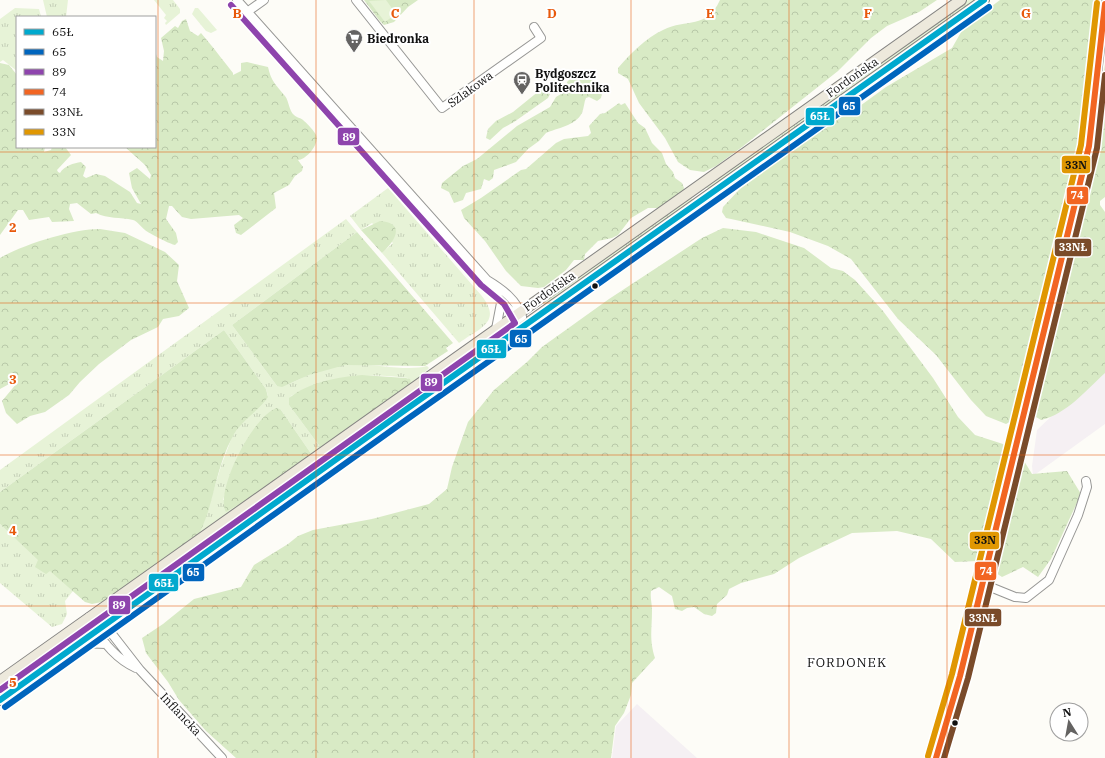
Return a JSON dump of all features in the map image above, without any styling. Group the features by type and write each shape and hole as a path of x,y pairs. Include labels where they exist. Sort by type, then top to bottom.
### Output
{"main road":[{"name":"Fordońska","path":"0,681 961,0"},
{"name":"Fordońska","path":"0,700 984,0"}],"street":[{"path":"237,0 487,280 493,292 502,303 518,313"},
{"path":"247,12 264,0"},
{"name":"Szlakowa","path":"356,0 442,108 541,38 534,27"},
{"path":"936,758 949,718 983,584 1089,146 1105,4"},
{"path":"487,280 502,288 525,326"},
{"path":"496,329 502,303"},
{"path":"983,584 1015,597 1026,598 1049,580 1078,515 1087,487 1086,481"},
{"path":"90,616 101,628"},
{"name":"Inflancka","path":"101,628 106,644 130,666 140,670"},
{"name":"Inflancka","path":"101,628 222,758"},
{"path":"80,643 106,644"}],"shaded area":[{"path":"1105,365 1105,424 1033,476 1032,466 1037,430"},
{"path":"637,704 697,758 612,758 616,726"}],"green space":[{"path":"43,0 68,0 66,16 47,16"},
{"path":"154,0 173,0 180,9 180,13 166,25 165,23 167,21 164,18 166,15"},
{"path":"364,0 418,0 408,7 394,22 384,25"},
{"path":"386,0 396,14 385,22 369,1"},
{"path":"720,0 937,0 919,12 887,26 871,38 838,71 742,147 716,166 704,172 690,170 678,162 665,138 639,103 628,79 618,73 618,68 650,37 672,26 702,20 709,16"},
{"path":"968,0 977,0 710,188 706,188"},
{"path":"1000,0 1099,0 1085,141 1019,417 1006,424 986,416 971,400 936,355 898,319 851,259 828,246 790,232 726,218 722,212 723,207 752,176 798,146 819,129 853,111 886,87 952,48 964,27"},
{"path":"15,8 39,9 41,16 16,16 16,70 3,60 0,62 0,19"},
{"path":"195,8 198,8 217,30 211,33 206,31 192,14"},
{"path":"186,19 190,31 198,36 201,33 233,73 233,75 241,71 241,63 247,62 268,67 272,79 286,98 292,113 303,120 316,135 316,143 312,151 305,157 298,160 303,167 302,171 295,176 289,185 274,193 276,208 241,235 236,233 234,225 243,218 239,215 191,219 182,217 172,206 169,206 166,219 176,233 178,242 175,245 147,232 134,221 96,213 91,214 77,203 70,204 69,209 74,221 52,222 49,217 29,220 23,210 18,210 0,235 0,63 9,65 16,74 16,148 45,148 44,152 51,150 52,148 66,148 71,155 57,170 58,172 60,173 72,164 81,162 86,167 83,176 86,178 96,174 105,176 130,192 137,203 141,204 132,188 129,173 137,168 150,179 151,175 145,165 126,148 156,148 156,54 157,57 163,61 164,51 161,38 175,26 178,28 182,21"},
{"path":"1105,64 1105,197 1100,201 1100,205 1105,212 1105,373 1068,407 1059,413 1041,420 1036,417 1033,409 1044,383 1044,343 1063,284 1066,263 1090,167 1098,150 1101,130 1098,107"},
{"path":"567,71 569,75 554,86 548,98 503,128 490,140 486,138 488,129 496,121 513,112 555,78"},
{"path":"577,72 581,72 585,76 591,78 602,93 601,98 597,101 589,97 586,98 582,113 575,121 546,133 516,162 494,170 493,178 489,181 484,179 481,189 466,193 463,200 454,203 449,192 441,188 442,183 463,166 477,159 517,126 550,107 556,97 566,91 567,82"},
{"path":"619,103 621,105 625,103 638,123 645,128 652,143 662,153 666,164 673,172 675,178 682,183 684,188 682,193 659,208 648,208 631,218 618,235 598,241 585,254 584,260 574,260 566,270 544,287 538,288 521,286 506,271 485,241 464,218 461,210 521,170 526,169 556,143 564,139 588,136 591,133 589,126 600,114 605,113"},
{"path":"388,188 481,295 487,304 490,312 486,324 459,343 382,253 393,243 372,223 361,230 350,216"},
{"path":"692,195 692,201 545,306 542,302"},
{"path":"346,219 357,232 232,325 277,386 289,384 326,369 354,364 398,368 418,368 427,366 429,368 416,381 391,398 409,384 408,378 378,375 348,377 319,384 291,396 289,405 321,448 312,455 281,410 234,465 223,500 253,496 196,537 204,522 221,466 232,437 245,418 268,396 266,389 224,330 0,492 0,470"},
{"path":"380,221 388,222 396,229 394,239 382,253 361,230"},
{"path":"723,228 756,232 804,248 831,268 843,271 855,280 883,311 933,378 958,417 975,435 1003,444 1021,456 1032,474 1067,471 1081,494 1051,559 1038,577 1023,567 1002,577 978,561 955,562 931,539 897,531 852,533 799,558 774,574 741,583 729,589 727,595 717,604 716,613 712,616 704,614 694,607 687,608 682,611 675,609 672,596 659,587 651,591 651,640 655,658 632,683 631,695 624,713 615,726 611,758 236,758 206,731 179,700 168,682 146,653 142,638 163,624 194,599 241,587 254,565 298,536 313,530 372,519 429,504 447,489 452,467 468,422 494,390 542,347 609,299 702,238"},
{"path":"100,229 125,233 165,252 179,265 177,281 189,308 179,316 163,319 158,327 131,340 99,364 69,395 45,412 30,416 17,424 6,413 2,401 17,383 11,383 0,389 0,258 49,238 63,234"},
{"path":"357,232 453,343 446,348 448,351 425,366 345,365 309,375 282,387 277,386 232,325"},
{"path":"224,330 266,389 268,397 240,426 232,438 222,461 209,510 200,532 196,537 102,602 92,604 85,602 50,571 46,574 35,567 38,560 0,524 0,492"},
{"path":"362,375 406,378 410,379 411,383 321,448 289,405 289,398 305,388 324,381"},
{"path":"277,408 281,410 312,455 253,496 226,512 224,502 226,488 238,455 258,424 268,413"},
{"path":"0,524 73,591 65,601 67,614 62,624 52,627 0,583"},
{"path":"71,635 73,638 0,694 0,685"}],"transit line":[{"name":"65Ł","path":"0,700 401,413 984,0"},
{"name":"33N","path":"928,756 952,674 1081,145 1097,3"},
{"name":"74","path":"936,758 960,676 1089,146 1105,4"},
{"name":"89","path":"0,690 515,323 504,304 481,285 231,5"},
{"name":"65","path":"5,707 406,420 989,7"},
{"name":"33NŁ","path":"944,758 968,678 1097,148 1105,75"}],"place":[{"name":"Biedronka","path":"354,53"},
{"name":"Bydgoszcz Politechnika","path":"522,95"}],"district":[{"name":"FORDONEK","path":"847,662"}]}
